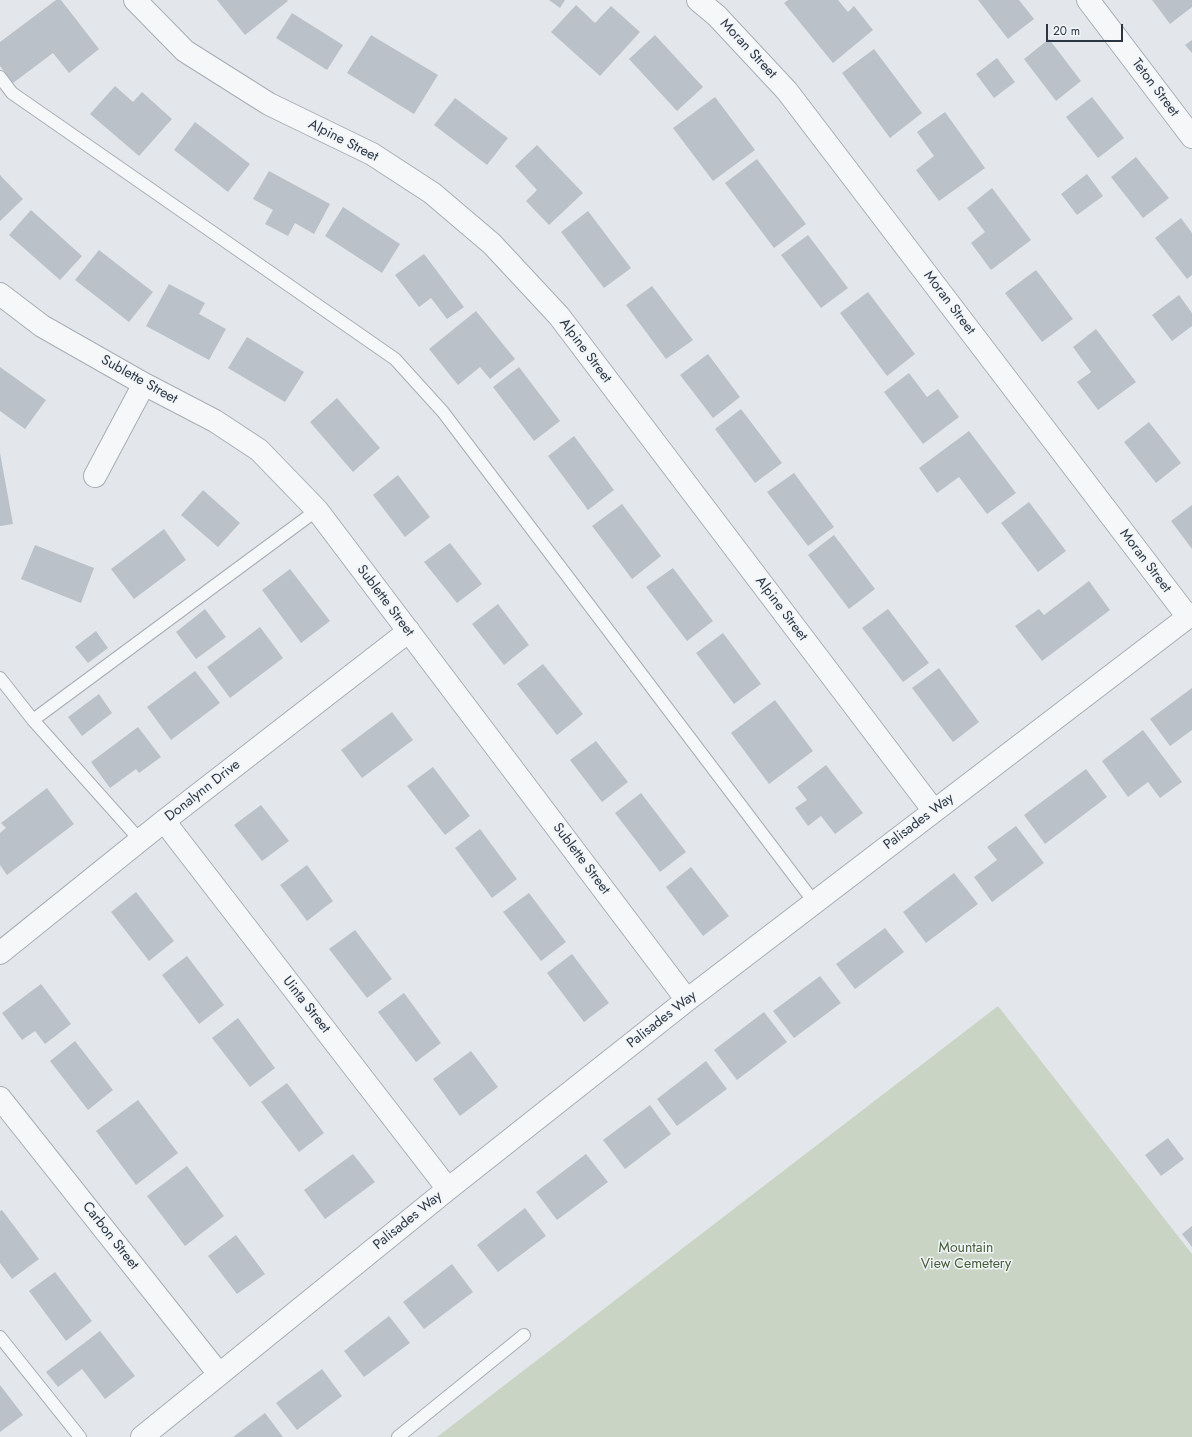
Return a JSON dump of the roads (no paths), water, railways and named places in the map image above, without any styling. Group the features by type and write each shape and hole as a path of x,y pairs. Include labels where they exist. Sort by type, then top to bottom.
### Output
{"street":[{"name":"Alpine Street","path":"135,0 185,51 269,104 372,154 432,193 492,244 559,316 934,811"},
{"name":"Moran Street","path":"698,0 717,16 788,91 1190,616"},
{"name":"Teton Street","path":"1088,0 1192,137"},
{"name":"Sublette Street","path":"0,294 42,326 144,384 215,421 259,450 317,510 687,1000"},
{"path":"94,476 144,384"},
{"name":"Palisades Way","path":"142,1437 448,1189 687,1000 1190,616"},
{"name":"Donalynn Drive","path":"0,953 164,821 408,631"},
{"name":"Uinta Street","path":"164,821 448,1189"},
{"name":"Carbon Street","path":"0,1098 219,1374"}],"lane":[{"path":"0,77 12,93 395,359 443,412 814,902"},
{"path":"33,720 317,510"},
{"path":"0,678 33,720 140,840"},
{"path":"398,1437 524,1335"},
{"path":"0,1336 80,1437"}],"park label":[{"name":"Mountain View Cemetery","path":"966,1258"}]}
